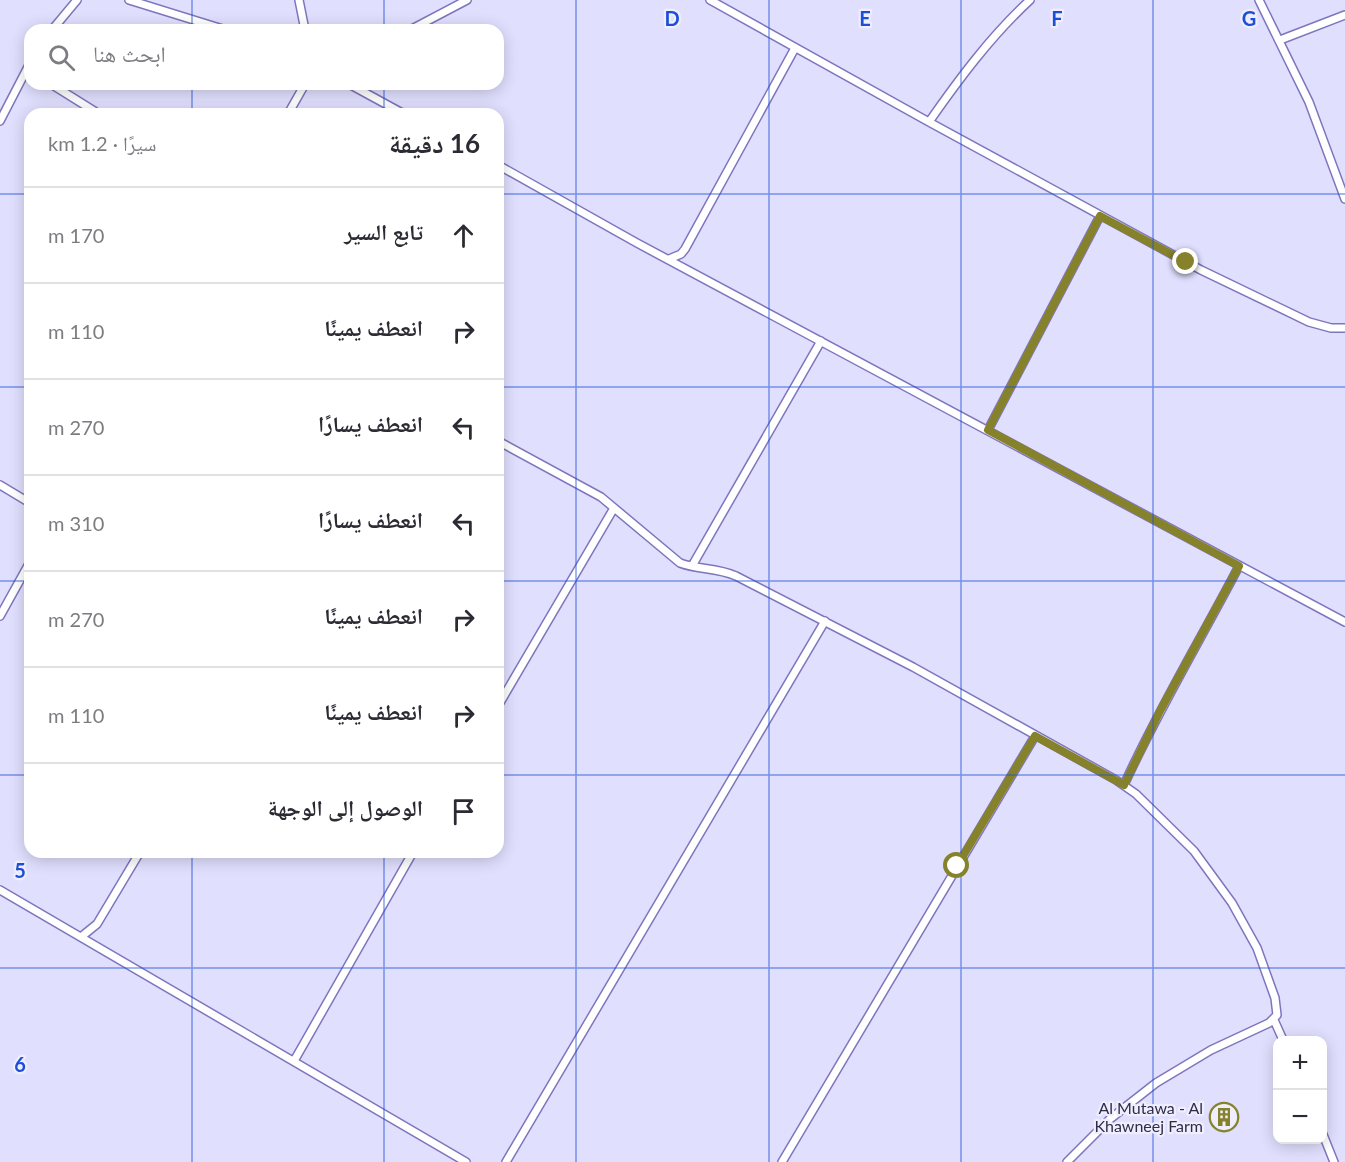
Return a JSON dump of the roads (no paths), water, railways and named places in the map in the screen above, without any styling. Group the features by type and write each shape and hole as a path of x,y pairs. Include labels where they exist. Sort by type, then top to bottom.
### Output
{"street":[{"path":"57,24 77,0"},
{"path":"129,0 207,24"},
{"path":"299,0 304,24"},
{"path":"421,24 467,0"},
{"path":"710,0 721,2 756,27 1201,270 1309,322 1330,328 1345,328"},
{"path":"929,122 975,59 1030,0"},
{"path":"1259,0 1308,102 1345,199"},
{"path":"1280,40 1345,15"},
{"path":"669,260 681,255 685,249 795,48"},
{"path":"0,121 24,79"},
{"path":"61,90 89,108"},
{"path":"291,108 302,90"},
{"path":"360,90 393,108"},
{"path":"504,168 669,260 1345,622"},
{"path":"988,430 1100,216"},
{"path":"692,566 821,341"},
{"path":"504,444 592,492 675,559 692,566 727,572 825,621 913,667 1124,785 1146,802 1194,851 1232,903 1246,927 1266,973 1277,1009 1274,1020 1281,1036"},
{"path":"0,485 24,499"},
{"path":"504,696 614,508"},
{"path":"1124,785 1155,719 1239,566"},
{"path":"0,616 24,573"},
{"path":"506,1162 825,621"},
{"path":"782,1162 1035,736"},
{"path":"81,937 98,924 136,858"},
{"path":"294,1061 410,858"},
{"path":"0,890 466,1162"},
{"path":"1067,1162 1110,1119 1156,1083 1211,1050 1274,1020"},
{"path":"1327,1143 1334,1162"}],"place":[{"name":"Al Mutawa - Al Khawneej Farm","path":"1224,1117"}]}
